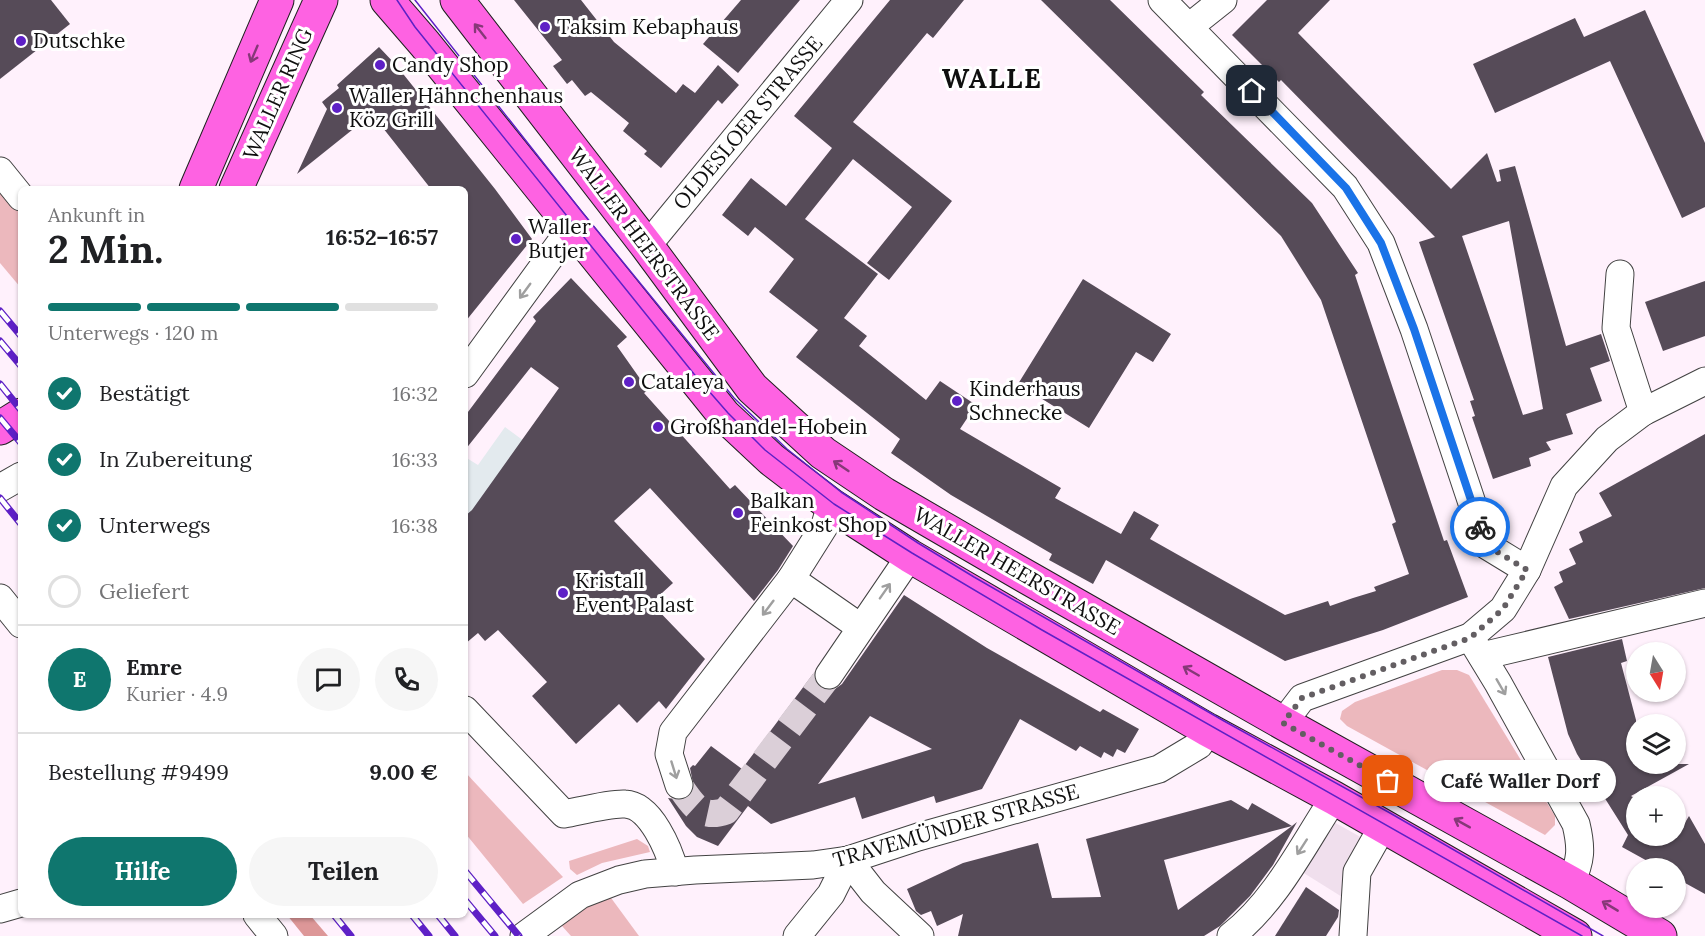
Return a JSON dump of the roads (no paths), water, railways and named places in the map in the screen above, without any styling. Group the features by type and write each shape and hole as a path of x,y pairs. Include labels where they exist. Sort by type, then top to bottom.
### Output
{"main road":[{"name":"WALLER RING","path":"197,186 277,0"},
{"name":"WALLER RING","path":"237,186 321,0"},
{"name":"WALLER HEERSTRASSE","path":"392,0 724,415 771,459 831,505 910,556 1208,730 1335,798 1575,936"},
{"name":"WALLER HEERSTRASSE","path":"457,0 752,388 823,453 884,494 1283,723 1571,883 1660,936"},
{"path":"0,428 18,417"}],"street":[{"path":"392,0 734,411 778,452 838,497 914,548 1222,726 1594,936"},
{"name":"OLDESLOER STRASSE","path":"646,246 849,0"},
{"path":"1162,0 1346,188 1381,243 1414,329 1486,545 1527,570"},
{"path":"1190,27 1223,0"},
{"path":"0,171 18,192"},
{"path":"468,370 572,227"},
{"path":"1620,274 1616,328 1643,412"},
{"path":"1476,647 1527,570 1564,486 1607,439 1643,412 1705,381"},
{"path":"0,488 18,478"},
{"path":"679,785 669,754 673,732 791,579 825,525 831,505"},
{"path":"829,675 910,556"},
{"path":"791,579 860,627"},
{"path":"0,598 18,620"},
{"path":"1283,723 1302,698 1476,647 1705,603"},
{"path":"1476,647 1576,824 1581,843 1580,863 1571,883"},
{"path":"468,713 564,814 626,803 646,813 670,853 675,872"},
{"name":"TRAVEMÜNDER STRASSE","path":"524,936 553,913 587,891 619,880 645,874 813,866 848,860 928,833 1159,769 1199,746 1208,730"},
{"path":"1231,936 1251,920 1278,885 1335,798"},
{"path":"1353,936 1357,872 1383,826"},
{"path":"797,936 831,894 848,860 873,892 920,936"},
{"path":"0,909 18,904"},
{"path":"259,918 274,936"}],"tunnel":[{"path":"679,785 693,804 704,812 726,811 829,675"}],"tram line":[{"path":"397,0 415,27 694,374 765,450 834,504 912,553 1042,630 1582,936"},
{"path":"415,0 582,212 734,398 787,449 841,492 974,577 1603,936"}],"railway":[{"path":"0,311 18,332"},
{"path":"0,341 18,362"},
{"path":"0,384 18,406"},
{"path":"0,418 18,439"},
{"path":"0,498 18,520"},
{"path":"468,875 519,936"},
{"path":"468,904 495,936"},
{"path":"336,918 351,936"},
{"path":"414,918 429,936"},
{"path":"440,918 455,936"}],"place":[{"name":"Taksim Kebaphaus","path":"545,27"},
{"name":"Dutschke","path":"21,41"},
{"name":"Candy Shop","path":"380,65"},
{"name":"Waller Hähnchenhaus Köz Grill","path":"337,108"},
{"name":"Waller Butjer","path":"516,239"},
{"name":"Cataleya","path":"629,382"},
{"name":"Kinderhaus Schnecke","path":"957,401"},
{"name":"Großhandel-Hobein","path":"658,427"},
{"name":"Balkan Feinkost Shop","path":"738,513"},
{"name":"Kristall Event Palast","path":"563,593"},
{"name":"Café Waller Dorf","path":"1388,781"}],"district":[{"name":"WALLE","path":"992,79"}]}
